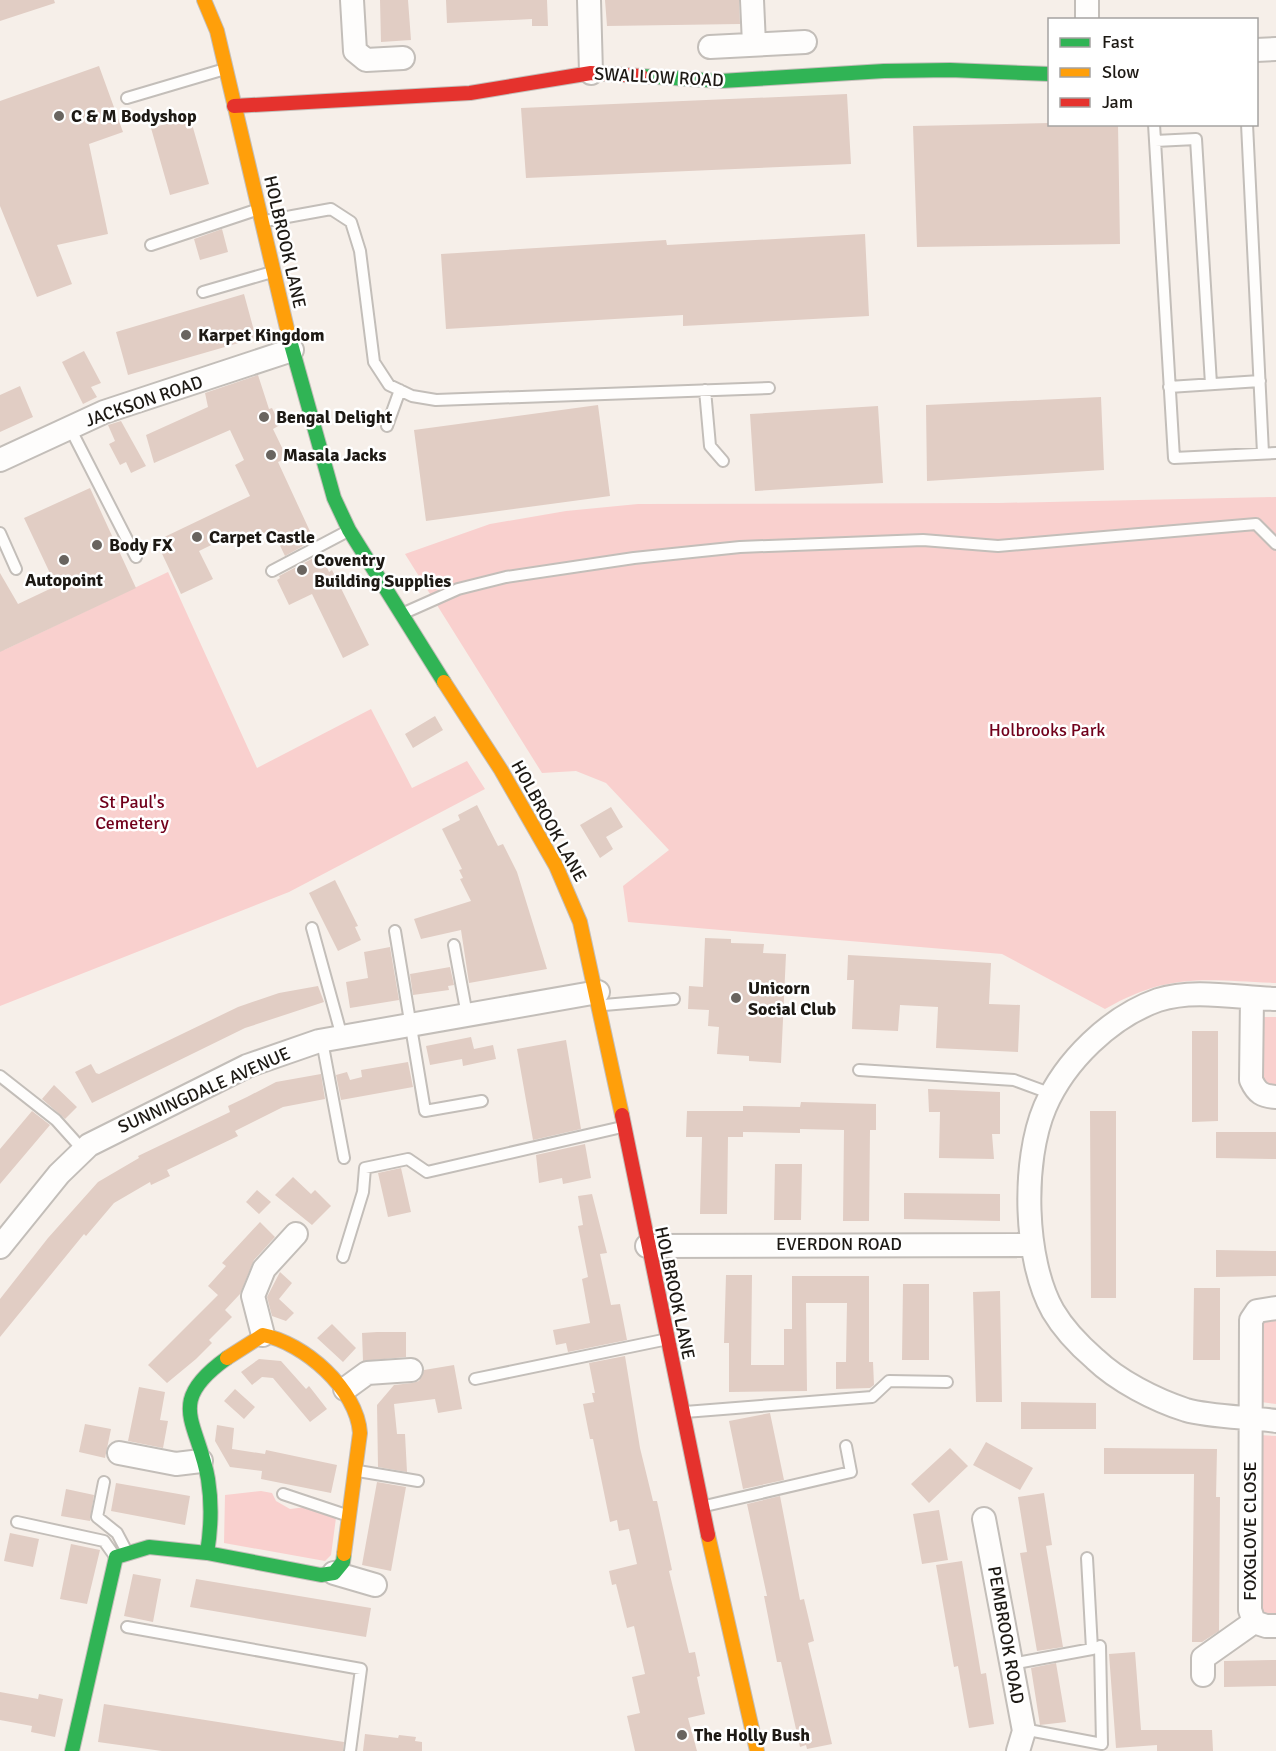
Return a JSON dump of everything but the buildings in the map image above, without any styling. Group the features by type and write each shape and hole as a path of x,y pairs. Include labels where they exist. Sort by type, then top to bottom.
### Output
{"street":[{"name":"HOLBROOK LANE","path":"204,0 213,21 292,350 329,486 349,531 501,770 556,866 580,922 626,1126 647,1246 701,1506 757,1751"},
{"name":"HOLBROOK LANE","path":"213,21 215,0"},
{"path":"352,0 355,51 366,60 403,58"},
{"path":"588,0 591,73"},
{"path":"752,0 754,44"},
{"path":"1087,0 1088,18"},
{"path":"710,47 805,42"},
{"path":"1258,50 1276,49"},
{"name":"SWALLOW ROAD","path":"234,106 343,98 470,93 591,73 712,81 884,71 950,70 1048,74"},
{"name":"JACKSON ROAD","path":"0,460 104,412 292,350"},
{"path":"1276,999 1191,995 1160,1000 1138,1009 1106,1030 1084,1050 1045,1108 1034,1143 1030,1207 1031,1245 1039,1279 1054,1312 1096,1360 1152,1396 1187,1410 1276,1421"},
{"path":"1252,998 1251,1080 1256,1091 1265,1096 1276,1097"},
{"name":"SUNNINGDALE AVENUE","path":"0,1247 59,1174 83,1150 101,1137 247,1066 332,1039 467,1015 599,999"},
{"path":"263,1335 253,1296 264,1269 296,1234"},
{"name":"EVERDON ROAD","path":"647,1246 1031,1245"},
{"name":"FOXGLOVE CLOSE","path":"1265,1624 1250,1610 1251,1320 1257,1311 1276,1308"},
{"path":"207,1553 211,1507 207,1471 201,1461 191,1427 189,1403 198,1384 263,1335 284,1339 336,1379 345,1389 359,1416 360,1433 343,1562 334,1573"},
{"path":"345,1389 367,1373 411,1370"},
{"path":"119,1453 176,1464 201,1461"},
{"name":"PEMBROOK ROAD","path":"984,1519 1023,1728 1018,1751"},
{"path":"72,1751 122,1555 149,1546 207,1553 321,1575 334,1573 375,1585"},
{"path":"1203,1675 1203,1658 1265,1624"}],"lane":[{"path":"127,98 225,69"},
{"path":"1154,126 1174,458 1276,453"},
{"path":"1247,126 1263,453"},
{"path":"1155,141 1196,139 1211,384"},
{"path":"151,245 260,215 331,208 351,222 360,251 374,362 389,385 412,396 436,400 769,388"},
{"path":"203,292 273,272"},
{"path":"1169,387 1260,381"},
{"path":"387,426 400,390"},
{"path":"705,390 710,446 723,461"},
{"path":"70,428 136,556"},
{"path":"401,615 458,589 506,577 634,558 740,547 923,540 998,546 1256,524 1276,544"},
{"path":"272,571 349,531"},
{"path":"0,533 16,568"},
{"path":"312,928 332,1039 344,1158"},
{"path":"395,931 425,1111 482,1101"},
{"path":"454,945 467,1015"},
{"path":"599,999 675,999"},
{"path":"859,1070 1014,1080 1053,1094"},
{"path":"0,1076 56,1120 83,1150"},
{"path":"343,1257 361,1203 365,1168 408,1159 427,1172 626,1126"},
{"path":"475,1379 666,1339"},
{"path":"681,1412 872,1397 889,1381 947,1382"},
{"path":"701,1506 851,1472 846,1446"},
{"path":"355,1470 418,1481"},
{"path":"104,1482 97,1517 117,1533 122,1555"},
{"path":"283,1494 349,1516"},
{"path":"17,1522 104,1541 122,1555"},
{"path":"1011,1665 1092,1649 1087,1558"},
{"path":"127,1627 361,1669 351,1751"},
{"path":"1023,1728 1102,1744 1100,1646"}],"green space":[{"name":"Holbrooks Park","path":"1276,497 1276,983 1188,981 1149,989 1105,1009 1002,954 628,922 623,886 669,850 606,783 576,771 542,773 405,554 490,524 566,511 638,504 999,503"},
{"name":"St Paul's Cemetery","path":"168,572 257,768 371,709 412,788 467,761 485,789 289,892 0,1006 0,643 4,650"},
{"path":"1262,1017 1276,1017 1276,1088 1261,1082"},
{"path":"1276,1317 1276,1404 1261,1402 1261,1322"},
{"path":"1260,1435 1276,1436 1276,1618 1264,1618 1259,1611"},
{"path":"261,1491 272,1493 276,1501 290,1509 306,1507 336,1518 331,1555 325,1561 224,1543 225,1495"}],"traffic: fast":[{"path":"641,76 721,81 884,71 950,70 1048,74"},
{"path":"289,337 334,498 349,530 444,682"},
{"path":"207,1553 210,1516 209,1488 190,1414 191,1401 196,1388 227,1358"},
{"path":"72,1751 116,1557 149,1547 207,1553 321,1575 334,1573 343,1562 344,1554"}],"traffic: slow":[{"path":"204,0 217,31 289,337"},
{"path":"444,682 501,770 556,866 580,922 622,1115"},
{"path":"227,1358 263,1335 279,1340 311,1358 326,1370 349,1400 357,1416 360,1433 344,1554"},
{"path":"708,1535 757,1751"}],"traffic: jam":[{"path":"234,106 470,93 591,73 641,76"},
{"path":"622,1115 708,1535"}],"place":[{"name":"C & M Bodyshop","path":"59,116"},
{"name":"Karpet Kingdom","path":"186,335"},
{"name":"Bengal Delight","path":"264,417"},
{"name":"Masala Jacks","path":"271,455"},
{"name":"Carpet Castle","path":"197,537"},
{"name":"Body FX","path":"97,545"},
{"name":"Autopoint","path":"64,560"},
{"name":"Coventry Building Supplies","path":"302,570"},
{"name":"Unicorn Social Club","path":"736,998"},
{"name":"The Holly Bush","path":"682,1735"}]}
